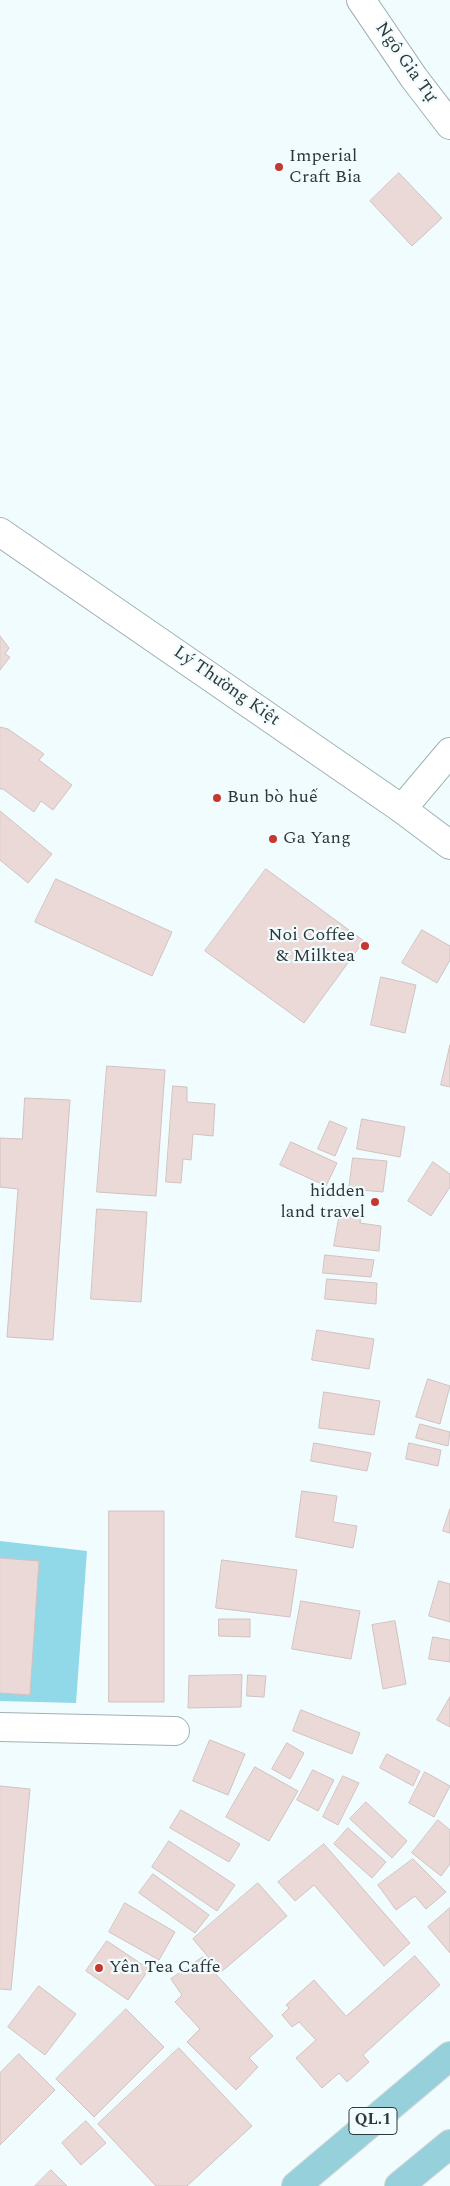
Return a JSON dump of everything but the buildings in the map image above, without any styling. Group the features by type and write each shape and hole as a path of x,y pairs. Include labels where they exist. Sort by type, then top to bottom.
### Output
{"main road":[{"name":"QL.1","path":"296,2186 450,2056"},
{"path":"399,2186 450,2144"}],"street":[{"name":"Ngô Gia Tự","path":"361,0 414,78 450,125"},
{"name":"Lý Thường Kiệt","path":"0,532 402,809 450,845"},
{"path":"402,809 450,752"},
{"path":"0,1727 175,1731"}],"shaded area":[{"path":"0,1541 87,1551 76,1703 0,1701"}],"place":[{"name":"Imperial Craft Bia","path":"279,167"},
{"name":"Bun bò huế","path":"217,798"},
{"name":"Ga Yang","path":"273,839"},
{"name":"Noi Coffee & Milktea","path":"365,946"},
{"name":"hidden land travel","path":"375,1202"},
{"name":"Yên Tea Caffe","path":"99,1968"}]}
